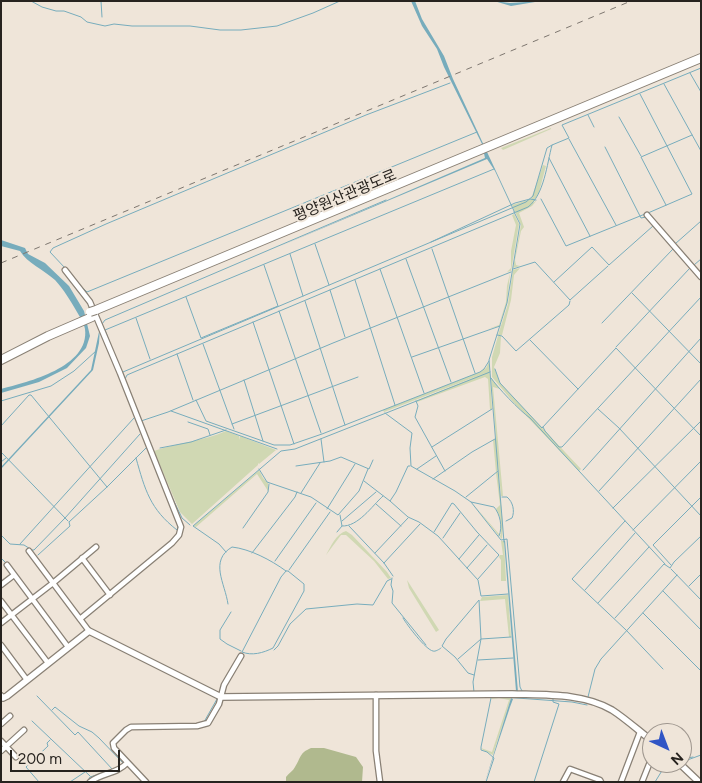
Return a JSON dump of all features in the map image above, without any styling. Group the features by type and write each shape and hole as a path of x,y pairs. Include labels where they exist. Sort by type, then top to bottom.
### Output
{"highway":[{"name":"평양원산관광도로","path":"1,360 91,314 701,60"},
{"path":"1,355 78,320"}],"street":[{"path":"647,215 701,277"},
{"path":"66,270 90,302 181,527 179,535 172,543 80,619"},
{"path":"1,623 96,547"},
{"path":"29,552 89,631 221,697 515,694 550,695 588,700 612,710 640,732 621,782"},
{"path":"82,558 110,595"},
{"path":"6,565 68,647"},
{"path":"1,585 14,575"},
{"path":"1,601 48,663"},
{"path":"2,698 89,631"},
{"path":"1,645 27,680"},
{"path":"146,782 127,763 113,745 126,730 132,727 205,725 208,723 221,697 224,685 241,656"},
{"path":"376,695 376,751 380,782"},
{"path":"1,724 10,716"},
{"path":"1,751 24,730"},
{"path":"1,741 16,757"},
{"path":"90,782 95,778 118,771 127,763"},
{"path":"563,782 570,769 601,782"},
{"path":"690,773 699,782"}],"green space":[{"path":"551,128 503,150 501,148"},
{"path":"543,165 546,166 539,192 533,203 537,200 532,206 519,213 524,227 521,231 515,260 516,265 520,266 513,268 521,225 512,205 531,199"},
{"path":"514,214 519,224 511,271 507,272 511,268 511,251 516,225 512,215"},
{"path":"520,268 514,275 511,300 502,335 498,335 508,304 513,270"},
{"path":"510,273 507,303 499,326 488,329 499,325 506,302"},
{"path":"498,336 501,336 500,353 494,367 500,383 581,469 579,471 514,403 492,377 492,357"},
{"path":"489,362 492,409 490,410 488,379 485,377 416,401 488,372 384,412 383,410 480,372 486,368"},
{"path":"491,378 500,389 493,387 503,496 501,496 498,463 498,470 496,472 493,440 496,439"},
{"path":"226,431 239,436 240,440 240,436 276,450 258,463 192,524 180,512 154,451"},
{"path":"259,470 268,483 268,491 257,474 196,527 193,526"},
{"path":"498,471 503,526 502,539 500,537 500,518 496,509 500,505 496,473"},
{"path":"472,503 499,534 501,533 499,536"},
{"path":"346,531 352,535 391,578 388,579 374,561 346,535 341,535 326,555 337,538"},
{"path":"501,541 504,541 506,581 501,581 501,560 499,557 503,555"},
{"path":"407,580 439,630 436,632 409,588"},
{"path":"508,595 511,637 509,637 505,599 480,601 482,597"},
{"path":"492,697 511,698 493,755 481,748 492,752 509,700 492,699"},
{"path":"311,748 324,748 356,757 363,767 362,782 286,782 286,777 302,754"}],"water":[{"path":"411,1 415,1 422,19 444,56 515,212 487,159 278,247 485,158 482,144 437,49 422,26"},
{"path":"494,1 510,3 541,1 511,6"},
{"path":"1,240 25,248 28,254 45,263 69,286 84,311 90,336 86,348 67,368 39,382 1,393 1,389 41,377 68,363 78,353 84,342 85,329 72,303 55,280 27,259 20,251 1,246"},
{"path":"100,327 99,343 93,370 1,469 91,370"},
{"path":"505,540 518,692 516,691"},
{"path":"511,698 513,699 485,782"}],"waterway":[{"path":"31,1 42,7 64,11 81,17 87,22 105,26 114,24 132,26 190,26 220,30 277,26 340,1"},
{"path":"101,1 102,17"},
{"path":"126,383 127,375 528,207 538,195 552,145 569,138 562,125 701,68"},
{"path":"690,73 701,92"},
{"path":"65,268 50,252 53,248 366,115 450,83"},
{"path":"664,84 701,151"},
{"path":"640,94 692,194 648,213"},
{"path":"588,115 594,127"},
{"path":"619,117 641,156"},
{"path":"76,281 87,292 477,132"},
{"path":"666,205 641,157 692,135"},
{"path":"569,139 616,225"},
{"path":"123,372 526,202 533,196 547,148 552,145"},
{"path":"605,147 641,218 646,217 652,224"},
{"path":"549,158 590,236"},
{"path":"113,351 105,330 494,169"},
{"path":"431,242 515,203 530,199 536,200"},
{"path":"541,199 566,246 645,214"},
{"path":"102,324 105,320 386,200"},
{"path":"504,542 489,360 507,303 520,224 514,212"},
{"path":"675,244 701,221"},
{"path":"554,282 592,247 609,265 653,226"},
{"path":"315,244 329,285"},
{"path":"432,249 475,373"},
{"path":"602,323 673,249"},
{"path":"290,254 303,296"},
{"path":"406,259 451,382"},
{"path":"694,265 701,259"},
{"path":"513,269 535,262 570,300 608,266"},
{"path":"186,297 201,338 278,306 264,265"},
{"path":"616,347 690,268"},
{"path":"380,269 424,393"},
{"path":"141,421 168,412 333,343 511,272"},
{"path":"355,280 395,405"},
{"path":"330,290 345,337"},
{"path":"632,293 701,364"},
{"path":"543,427 559,447 562,447 701,297"},
{"path":"305,301 345,425"},
{"path":"497,335 502,336 516,351 569,305 570,301"},
{"path":"279,311 321,433"},
{"path":"136,318 150,359"},
{"path":"253,322 294,444"},
{"path":"412,357 500,326"},
{"path":"583,470 701,338"},
{"path":"530,340 578,389"},
{"path":"203,344 234,429"},
{"path":"495,369 500,383 542,428 616,348 701,436"},
{"path":"1,401 51,386 74,371 96,351"},
{"path":"177,354 193,400"},
{"path":"196,400 206,421 274,445 290,445 480,372 489,361"},
{"path":"226,552 219,544 193,526 281,451 295,449 490,372"},
{"path":"232,424 358,377"},
{"path":"120,378 153,462"},
{"path":"491,378 665,564"},
{"path":"599,491 701,379"},
{"path":"244,380 263,441"},
{"path":"1,426 31,395 107,487"},
{"path":"416,401 418,406 415,417 445,471"},
{"path":"432,447 492,409"},
{"path":"598,409 619,428 701,516"},
{"path":"171,411 277,449"},
{"path":"385,413 412,433 410,448 411,466 471,502 494,507 500,521 501,529 499,536"},
{"path":"139,415 143,425"},
{"path":"20,544 134,418"},
{"path":"613,508 701,421"},
{"path":"188,422 208,429 210,435"},
{"path":"160,448 191,442 226,430"},
{"path":"1,535 10,544 24,545 34,550 140,434"},
{"path":"321,439 324,462"},
{"path":"433,479 472,452 495,439"},
{"path":"38,555 70,526 69,522 146,448"},
{"path":"1,452 68,521"},
{"path":"417,469 436,456"},
{"path":"296,466 330,461 341,457 369,469 373,460"},
{"path":"1,462 6,458"},
{"path":"136,458 142,480 150,498 160,514 177,530 178,526"},
{"path":"633,530 701,461"},
{"path":"301,493 320,463"},
{"path":"327,509 355,464"},
{"path":"364,481 390,501 408,466 410,466"},
{"path":"155,468 164,490"},
{"path":"259,469 267,482 311,497 338,515 359,491 368,469"},
{"path":"466,497 498,471"},
{"path":"243,528 268,492 269,484"},
{"path":"168,489 182,518 190,525"},
{"path":"252,553 297,492"},
{"path":"342,521 376,492"},
{"path":"342,526 359,520 383,496"},
{"path":"502,497 507,497 513,507 512,518 506,521"},
{"path":"671,565 653,545 701,497"},
{"path":"390,501 408,517 419,522 438,536 478,580 481,596 508,594"},
{"path":"471,502 501,540 507,539 520,687 522,691"},
{"path":"275,561 316,503"},
{"path":"434,532 452,503 454,504 499,555 478,579"},
{"path":"376,504 401,526"},
{"path":"289,570 330,512"},
{"path":"443,538 460,513"},
{"path":"337,532 342,526 340,515"},
{"path":"375,553 408,518"},
{"path":"625,521 572,579 626,630 663,669"},
{"path":"384,563 420,524"},
{"path":"349,526 384,563 393,576"},
{"path":"585,590 635,533"},
{"path":"459,559 479,535"},
{"path":"615,618 664,564 670,568 701,536"},
{"path":"467,568 487,545"},
{"path":"228,604 220,566 221,559 232,547 246,550 267,559 288,571 304,584 304,591 273,648 258,653 242,652 281,577 286,571"},
{"path":"598,603 649,547"},
{"path":"1,558 6,563"},
{"path":"671,569 701,600"},
{"path":"689,586 701,574"},
{"path":"588,697 595,669 601,659 677,575"},
{"path":"392,578 392,603 426,645"},
{"path":"274,650 290,624 306,609 357,604 373,605 387,581 391,579"},
{"path":"663,591 701,630"},
{"path":"474,675 468,673 455,657 442,646 479,600 481,639 473,682 474,692"},
{"path":"231,612 220,630 220,639 241,651"},
{"path":"643,613 701,671"},
{"path":"403,618 417,637 430,650 435,651 441,648"},
{"path":"458,659 481,639 511,637"},
{"path":"235,662 238,656"},
{"path":"478,660 513,658"},
{"path":"498,691 516,691"},
{"path":"521,691 532,692"},
{"path":"235,694 266,694"},
{"path":"37,696 75,735 78,732 113,770"},
{"path":"503,697 572,702 587,705"},
{"path":"486,782 494,758 481,750 481,747 491,698"},
{"path":"534,782 559,704 553,702 553,698"},
{"path":"204,722 217,699"},
{"path":"52,710 55,707 79,726 92,732 123,763"},
{"path":"32,721 90,776"},
{"path":"39,782 26,767 48,746 47,743 50,740"},
{"path":"692,758 701,755"},
{"path":"70,782 85,772"},
{"path":"87,782 90,777 106,772"},
{"path":"655,782 661,773"}],"railway":[{"path":"1,263 631,1"}]}
